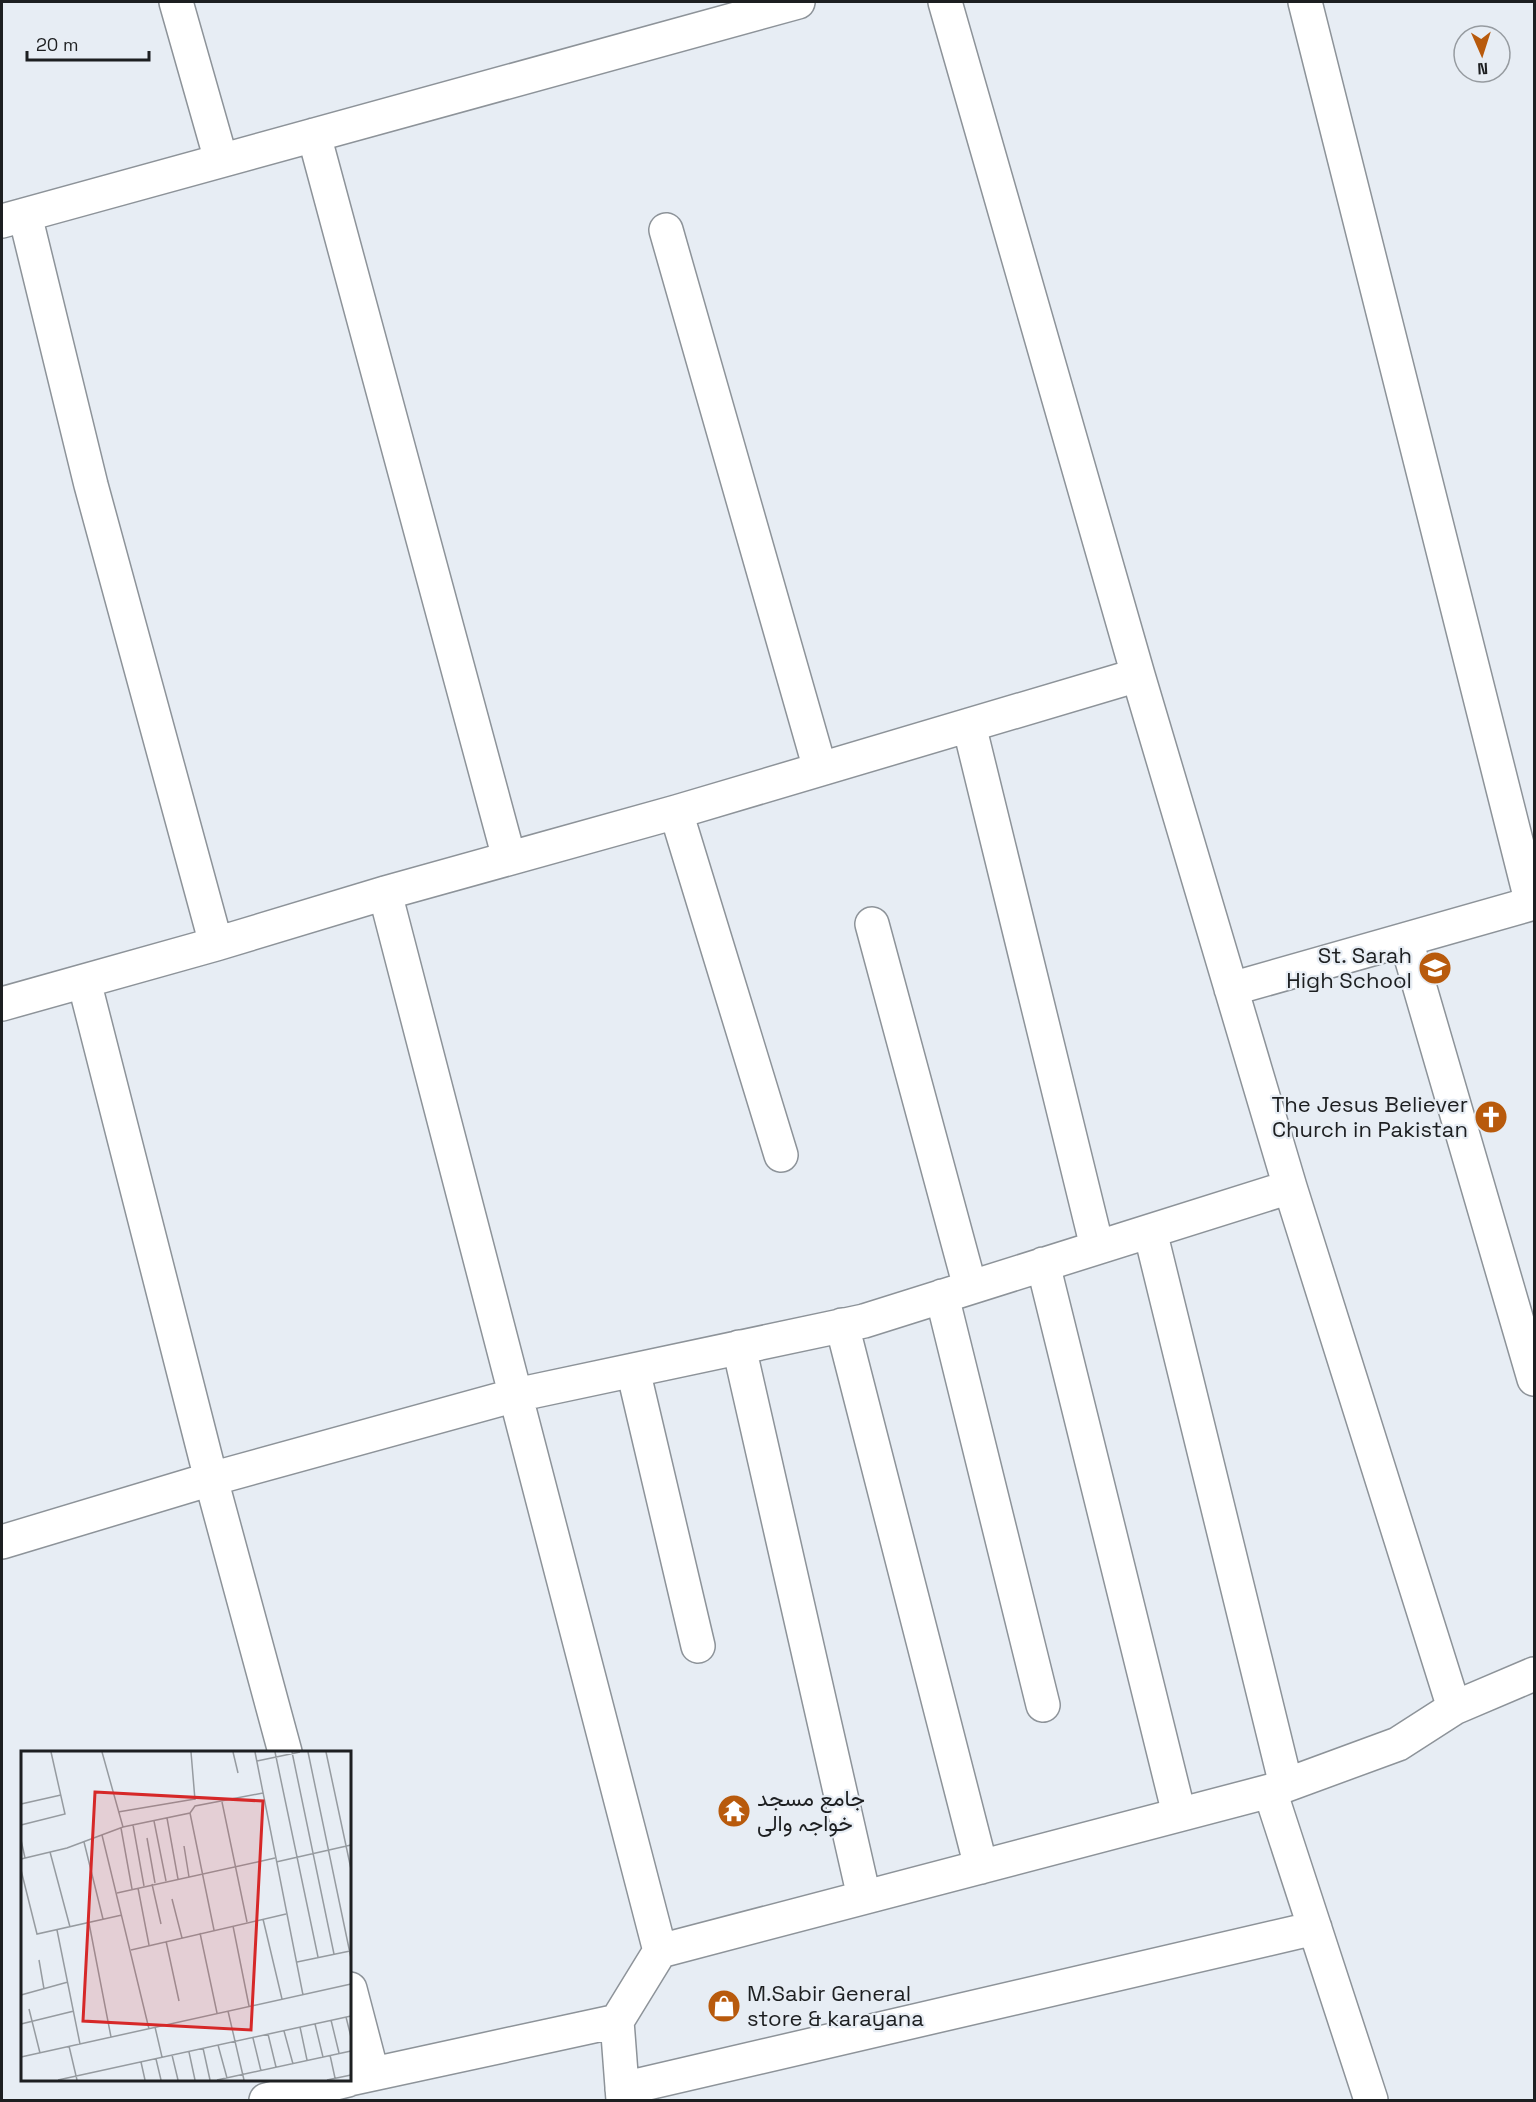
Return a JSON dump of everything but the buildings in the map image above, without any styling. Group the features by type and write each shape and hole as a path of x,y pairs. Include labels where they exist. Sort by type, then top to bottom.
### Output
{"street":[{"path":"176,2 221,160"},
{"path":"216,944 91,485 13,218 798,2"},
{"path":"945,2 1138,675 1290,1187 1454,1708"},
{"path":"1231,989 1533,903 1305,2"},
{"path":"314,135 509,858"},
{"path":"666,230 820,769"},
{"path":"2,1004 216,944 384,893 676,812 1138,675"},
{"path":"969,725 1097,1248"},
{"path":"676,812 781,1155"},
{"path":"384,893 660,1952"},
{"path":"872,924 956,1291 1043,1705"},
{"path":"1406,940 1534,1379"},
{"path":"84,981 211,1479 285,1751"},
{"path":"2,1542 211,1479 516,1395 864,1321 1290,1187"},
{"path":"1150,1231 1278,1788 1315,1928 1371,2100"},
{"path":"1043,1264 1179,1814"},
{"path":"842,1325 981,1867"},
{"path":"739,1347 864,1897"},
{"path":"633,1370 698,1646"},
{"path":"1315,1928 623,2095 617,2021 660,1952 1278,1788 1398,1744 1454,1708 1534,1674"},
{"path":"351,2004 356,2077 617,2021"},
{"path":"266,2100 340,2081"}],"place":[{"name":"St. Sarah High School","path":"1435,968"},
{"name":"The Jesus Believer Church in Pakistan","path":"1491,1117"},
{"name":"جامع مسجد خواجہ والی","path":"734,1811"},
{"name":"M.Sabir General store & karayana","path":"724,2006"}]}
